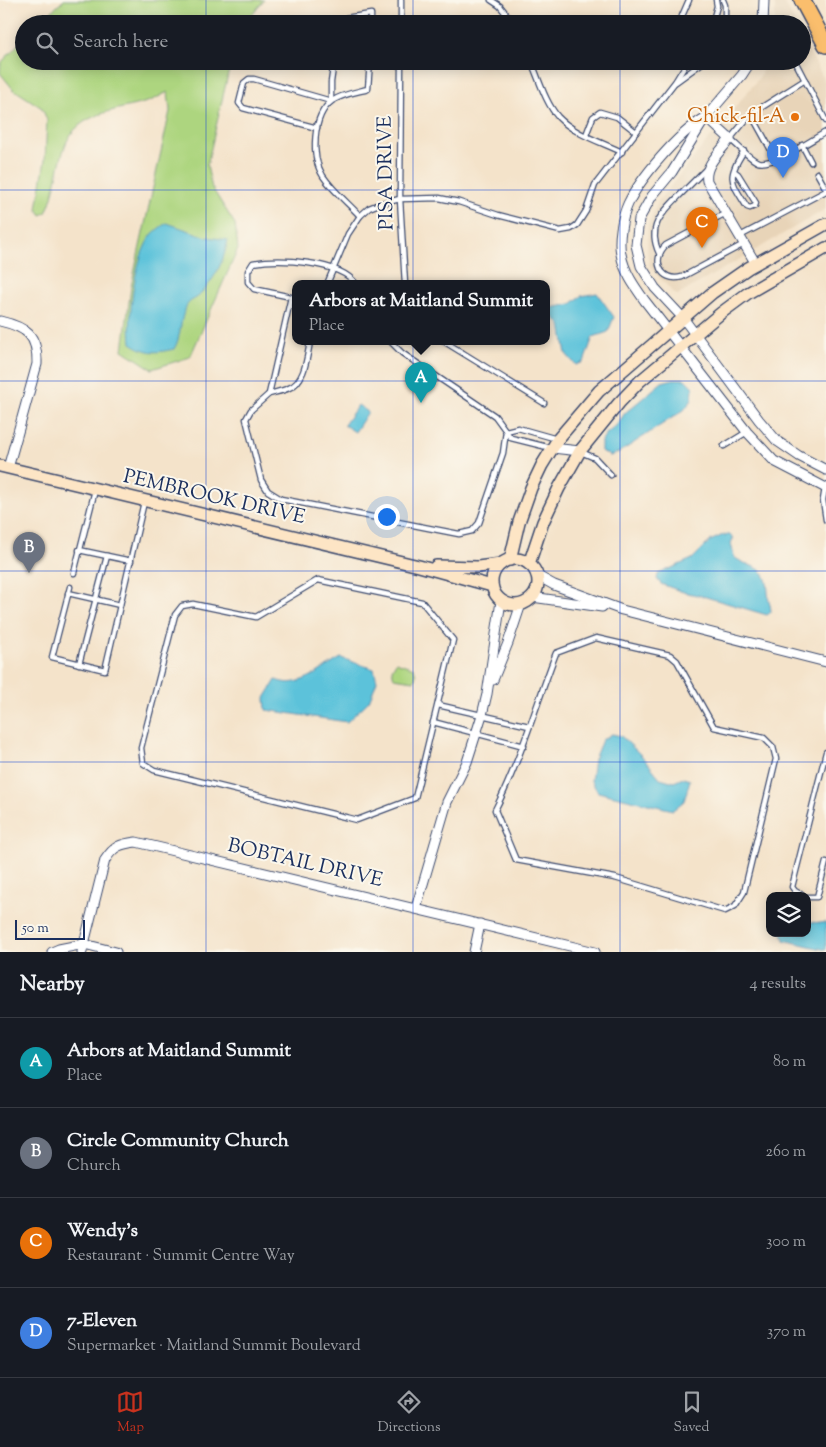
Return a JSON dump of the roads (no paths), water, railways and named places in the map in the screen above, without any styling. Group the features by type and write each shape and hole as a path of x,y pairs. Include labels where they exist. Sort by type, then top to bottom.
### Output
{"highway":[{"path":"802,0 810,15"},
{"path":"811,17 826,45"}],"street":[{"path":"763,15 764,0"},
{"path":"745,70 706,117 672,172 652,196 639,219 636,245 641,266 655,288 682,318 759,420 777,441 799,456 826,470"},
{"path":"706,117 730,139 709,166 706,174 707,181 756,264"},
{"path":"706,117 690,127 669,148 627,205 621,230 620,253 629,278 645,301 680,348 748,432 774,460 826,486"},
{"path":"505,562 522,560 529,564 536,575 538,583 536,591 532,597 521,604 508,604 501,601 494,594 492,578 495,571 505,562 531,488 555,444 599,391 712,293 756,264 826,224"},
{"path":"529,564 543,522 559,488 580,451 619,402 640,381 748,294 826,248"},
{"path":"0,321 16,325 27,331 34,340 37,358 4,467"},
{"path":"555,444 580,451"},
{"name":"PEMBROOK DRIVE","path":"4,467 419,566 492,586"},
{"name":"PEMBROOK DRIVE","path":"419,566 478,567 505,562"},
{"path":"536,575 554,585 622,610 826,662"},
{"path":"532,597 622,610"},
{"path":"416,908 447,802 466,762 482,715 501,601"},
{"path":"487,694 508,643 521,604"},
{"name":"BOBTAIL DRIVE","path":"83,948 105,860 112,849 123,844 136,842 590,951"},
{"path":"474,952 480,924"},
{"path":"52,952 60,948 83,948 116,952"}],"lane":[{"path":"401,0 401,15"},
{"path":"491,0 500,6 507,15"},
{"path":"500,6 502,0"},
{"path":"682,15 689,0"},
{"path":"714,15 717,6 716,0"},
{"path":"723,0 724,15"},
{"path":"332,101 333,70"},
{"path":"360,216 323,175 315,157 319,118 332,101 348,94 368,89 369,70"},
{"name":"PISA DRIVE","path":"401,70 400,200 405,280"},
{"path":"535,70 550,105 558,117 572,129 622,152"},
{"path":"329,280 348,234 360,216 369,208 379,204 400,200 439,198 560,231 577,226 586,211 596,185 682,70"},
{"path":"675,82 692,70"},
{"path":"800,70 826,121"},
{"path":"317,128 243,108 240,103 244,83 249,79 254,79 332,101"},
{"path":"805,80 751,114 730,139 756,161 765,162 776,159 826,132"},
{"path":"586,135 593,116 600,112 617,117 636,132"},
{"path":"751,114 776,159"},
{"path":"802,145 811,158"},
{"path":"734,171 738,174 756,206 747,207 732,182 734,171 736,162 744,151"},
{"path":"709,166 661,214 656,226 654,238 659,253 658,260 662,272 672,278 677,278 826,190 819,175 825,174"},
{"path":"659,253 666,245 726,213"},
{"path":"270,394 291,297 254,289 248,282 248,271 253,263 266,260 309,262 334,269 352,280"},
{"path":"309,345 298,383 290,388 270,394 259,401 246,419 261,480 268,491 281,499 459,534 472,531 479,523 503,453 506,431"},
{"path":"394,345 402,353 496,416 511,438 555,444"},
{"path":"450,345 544,403"},
{"path":"506,431 518,428 555,444"},
{"path":"523,441 525,430"},
{"path":"724,446 748,432"},
{"path":"580,451 596,458 611,475"},
{"path":"826,486 823,500 826,520"},
{"path":"74,572 95,489"},
{"path":"70,587 52,657 105,670 145,501"},
{"path":"79,550 131,561"},
{"path":"79,664 106,556"},
{"path":"318,580 422,602 453,640 438,705 415,798 357,820 154,770 143,763 141,748 175,615 182,606 193,604 256,617 318,580"},
{"path":"68,593 120,605"},
{"path":"596,638 670,655 677,661 714,727 764,738 773,748 776,759 744,892 735,906 725,911 616,878 516,860 494,810 524,746 529,726 556,653 596,638"},
{"path":"438,705 529,726"},
{"path":"433,722 524,746"},
{"path":"797,892 792,887 826,752"},
{"path":"811,896 817,897 826,862"}],"water":[{"path":"167,223 207,237 228,240 224,256 215,276 200,295 186,307 177,344 174,349 152,352 131,343 131,304 139,261 144,249 153,234"},
{"path":"597,293 614,317 608,332 593,337 584,362 576,365 566,354 561,325 550,313 550,308 571,304 581,296"},
{"path":"673,379 685,379 693,387 692,400 684,410 620,452 610,456 601,451 601,441 616,426 625,413 662,382"},
{"path":"358,405 368,412 355,432 344,425"},
{"path":"723,535 730,535 733,539 731,543 734,557 758,569 765,576 771,609 771,612 767,615 683,592 661,584 657,579 658,574 692,559 710,541"},
{"path":"341,658 374,669 377,681 369,701 347,722 266,710 265,698 276,680 293,682 310,677"},
{"path":"612,734 621,736 642,756 660,778 674,782 683,778 690,780 684,801 673,810 598,792 591,781 594,759 602,740"},
{"path":"811,922 826,923 826,950 784,940 783,937 811,937"}],"place":[{"name":"Chick-fil-A","path":"795,117"},
{"name":"7-Eleven","path":"783,178"},
{"name":"Wendy's","path":"702,248"},
{"name":"Arbors at Maitland Summit","path":"421,403"},
{"name":"Circle Community Church","path":"29,573"}]}
